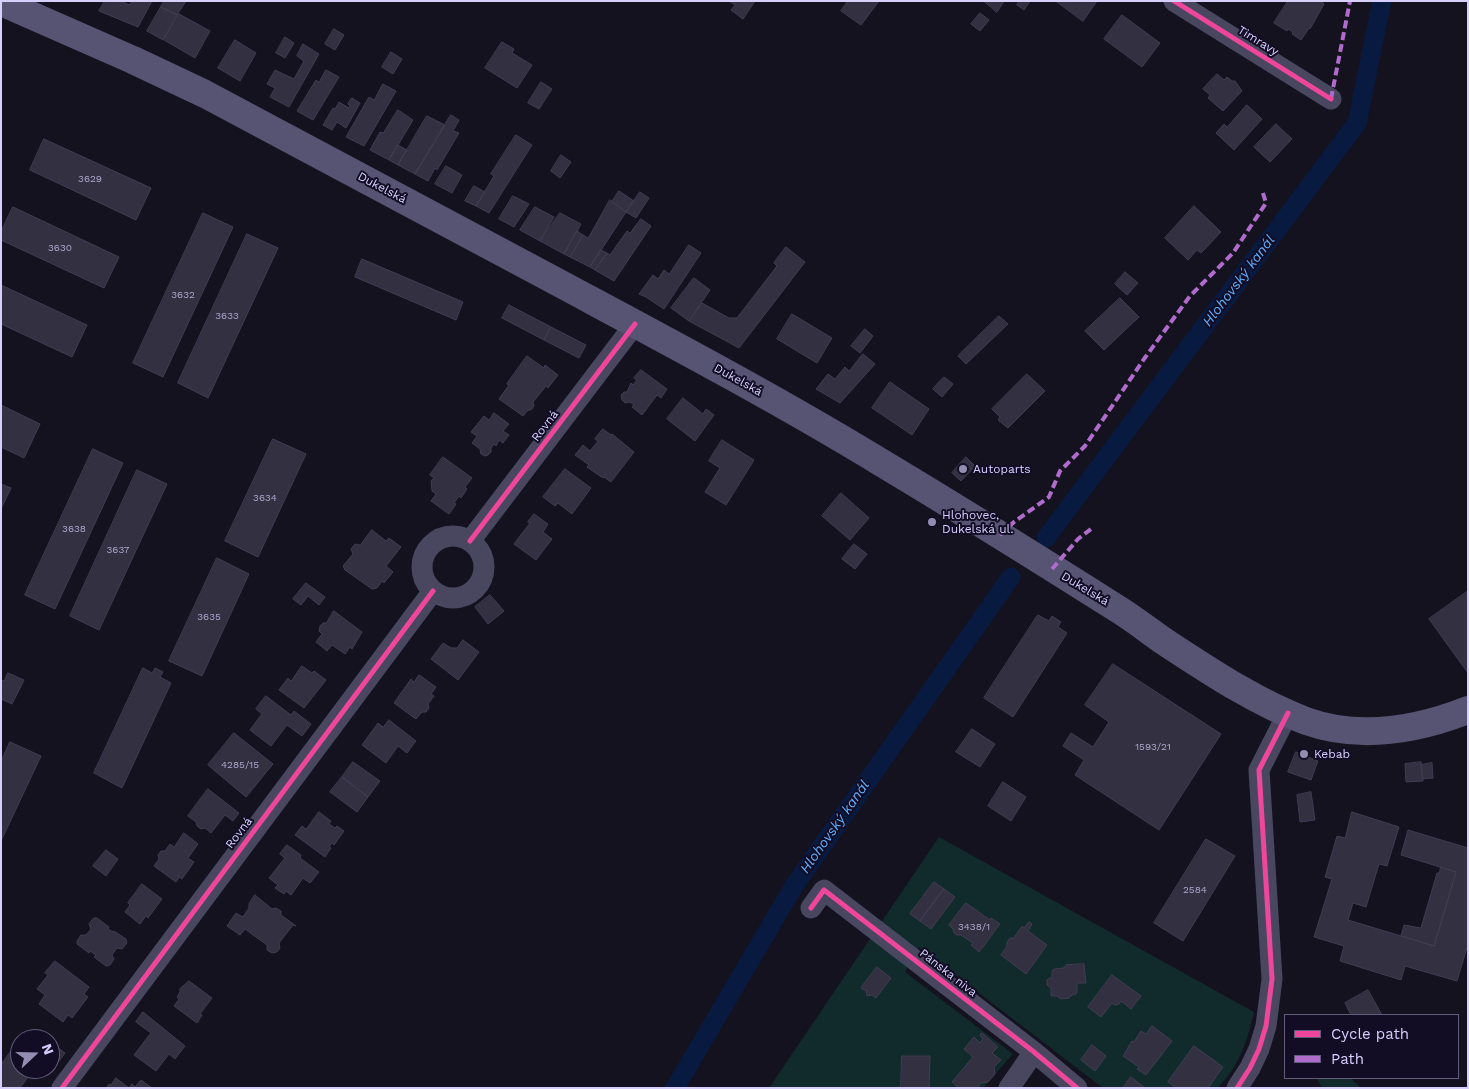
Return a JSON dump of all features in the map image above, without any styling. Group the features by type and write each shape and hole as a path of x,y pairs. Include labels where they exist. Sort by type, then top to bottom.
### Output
{"main road":[{"name":"Dukelská","path":"1,2 205,94 635,324 806,418 868,454 1124,613 1228,683 1288,713 1318,725 1340,730 1374,732 1449,717 1468,710"}],"street":[{"name":"Timravy","path":"1174,1 1331,99"},
{"name":"Rovná","path":"470,541 635,324"},
{"path":"461,536 470,541 478,548 484,562 483,577 478,586 471,593 456,598 441,596 433,591 426,583 422,573 422,562 425,552 431,544 440,538 461,536"},
{"name":"Rovná","path":"62,1088 433,591"},
{"path":"1237,1088 1259,1049 1266,1026 1272,979 1259,770 1288,713"},
{"name":"Pánska niva","path":"811,908 824,890 1034,1052 1077,1088"},
{"path":"1009,1088 1034,1052"}],"green space":[{"path":"939,837 1254,1012 1242,1053 1225,1080 1217,1088 1103,1088 919,947 905,972 1013,1054 983,1088 769,1088"},
{"path":"1318,1079 1351,1079 1361,1088 1322,1088"}],"building":[{"path":"105,1 125,1 124,3 130,5 132,1 152,1 138,27 99,11"},
{"path":"164,1 186,1 177,15 161,7"},
{"path":"729,1 755,1 743,19 731,10 735,5"},
{"path":"848,1 879,1 861,25 841,11"},
{"path":"984,1 1004,1 997,12"},
{"path":"1019,1 1030,1 1024,10 1017,5"},
{"path":"1056,1 1097,1 1083,21"},
{"path":"1288,1 1320,1 1324,4 1310,29 1301,40 1292,34 1293,32 1288,29 1287,31 1274,23"},
{"path":"161,7 177,15 163,40 147,31"},
{"path":"980,13 989,20 980,31 971,24"},
{"path":"179,14 210,31 195,58 164,40"},
{"path":"1122,15 1160,43 1142,67 1104,39"},
{"path":"334,29 344,35 335,50 325,44"},
{"path":"285,37 294,43 285,58 276,53"},
{"path":"235,40 256,53 240,81 218,68"},
{"path":"502,42 514,49 512,53 532,65 517,88 485,68"},
{"path":"303,44 319,54 289,107 270,97 275,88 267,84 275,70 294,79 304,61 297,56"},
{"path":"391,52 402,59 393,74 382,67"},
{"path":"326,70 339,77 313,120 297,111 316,80 319,82"},
{"path":"1217,74 1224,80 1227,77 1235,81 1242,91 1223,111 1208,98 1210,95 1203,89"},
{"path":"541,82 552,89 539,109 528,103"},
{"path":"383,84 396,91 364,146 346,137 369,97 374,100"},
{"path":"352,98 360,103 346,128 337,122 332,130 323,125 339,102 349,108 348,104"},
{"path":"1247,105 1262,119 1234,150 1216,133 1224,124 1227,127"},
{"path":"398,110 413,120 389,160 370,150 380,132 383,133"},
{"path":"451,115 459,120 453,131 459,133 437,170 435,168 428,181 415,174"},
{"path":"427,116 445,125 415,174 398,165"},
{"path":"1276,124 1292,139 1270,162 1254,147"},
{"path":"516,135 532,145 489,213 476,206 494,176 491,174"},
{"path":"44,139 151,188 136,220 30,170"},
{"path":"398,145 407,150 398,165 389,160"},
{"path":"561,155 571,162 560,178 551,171"},
{"path":"446,166 462,175 452,193 435,184"},
{"path":"474,186 485,192 476,206 465,201"},
{"path":"619,191 634,201 626,212 612,202"},
{"path":"640,192 649,198 636,218 626,212"},
{"path":"513,196 529,204 514,227 499,219"},
{"path":"610,200 626,212 590,267 570,257 583,235 588,238"},
{"path":"1194,206 1221,232 1201,253 1197,250 1188,260 1165,238"},
{"path":"13,207 119,257 104,288 1,240 1,232"},
{"path":"535,207 554,217 540,241 520,230"},
{"path":"203,213 233,227 163,377 133,363"},
{"path":"560,213 581,224 564,254 540,241"},
{"path":"641,219 651,226 614,281 595,270 607,253 610,255 627,231 630,233"},
{"path":"577,231 583,235 570,257 564,254"},
{"path":"247,234 278,248 208,398 178,383"},
{"path":"689,245 701,253 664,309 639,294 653,275 658,279 664,270 669,274"},
{"path":"786,247 805,262 739,348 689,321 702,303 729,318 737,318 777,266 774,263"},
{"path":"601,250 607,253 595,270 590,267"},
{"path":"362,259 463,302 456,320 355,277"},
{"path":"1125,272 1138,283 1127,295 1115,284"},
{"path":"694,278 710,290 689,321 671,308"},
{"path":"1,285 87,325 72,357 1,324"},
{"path":"1120,298 1139,317 1104,350 1085,331"},
{"path":"509,305 551,327 544,340 502,318"},
{"path":"792,314 832,338 817,363 777,339"},
{"path":"999,316 1008,324 966,364 958,356"},
{"path":"551,327 586,345 579,358 544,340"},
{"path":"865,329 873,336 860,353 851,346"},
{"path":"863,354 875,364 840,403 816,389 828,374 835,379 845,367 849,371"},
{"path":"527,356 544,368 545,365 558,375 533,402 534,406 531,410 528,410 523,416 499,399"},
{"path":"641,370 667,389 661,398 657,395 642,415 632,407 634,405 630,402 625,403 621,395 627,392 631,383 633,385 637,380 634,378"},
{"path":"1027,374 1045,391 1008,428 998,420 1000,417 992,409"},
{"path":"944,377 953,384 942,397 933,389"},
{"path":"890,382 929,409 912,435 872,408"},
{"path":"683,398 703,414 706,409 714,415 695,441 667,419"},
{"path":"1,405 40,424 24,458 1,447"},
{"path":"494,413 509,424 503,431 509,435 503,443 499,440 496,446 494,444 491,452 485,456 472,443 477,436 471,432 484,416 489,420"},
{"path":"603,429 634,452 611,482 587,467 589,465 575,455 583,445 590,451 598,441 595,439"},
{"path":"273,439 306,454 258,557 225,541"},
{"path":"722,440 754,460 726,505 705,492 720,468 709,461"},
{"path":"93,449 123,463 55,609 25,595"},
{"path":"443,457 472,478 465,487 467,489 461,498 459,496 454,503 456,504 449,514 431,501 436,494 432,491 431,481 434,478 430,475"},
{"name":"Autoparts","path":"966,457 975,466 961,481 952,473"},
{"path":"565,469 591,488 572,514 558,503 555,506 543,497"},
{"path":"137,470 167,484 99,630 70,616"},
{"path":"1,484 11,488 1,509"},
{"path":"841,493 869,518 850,540 822,516"},
{"path":"534,514 548,524 543,532 552,539 536,560 514,544 530,523 528,522"},
{"path":"372,530 386,541 389,538 401,547 386,566 393,572 384,583 382,581 377,588 372,589 345,570 343,566 353,554 351,549 355,544 360,545"},
{"path":"854,544 867,554 855,569 842,559"},
{"path":"217,558 249,574 202,676 169,661"},
{"path":"306,583 325,597 319,605 308,596 301,605 293,599"},
{"path":"1468,591 1468,673 1429,619"},
{"path":"490,595 504,611 488,624 475,607"},
{"path":"334,611 362,632 352,649 350,647 345,654 332,645 327,651 316,642 322,634 319,631 320,626 326,623"},
{"path":"1038,615 1049,621 1052,616 1061,622 1058,627 1067,633 1013,717 984,698"},
{"path":"463,640 479,652 458,680 431,659 443,643 451,648 457,648"},
{"path":"1113,664 1221,734 1159,830 1075,775 1084,760 1063,746 1071,733 1093,747 1109,722 1085,705"},
{"path":"302,666 312,673 314,671 326,680 304,708 279,690 288,678 291,681"},
{"path":"143,668 152,673 155,668 163,672 160,677 171,683 122,788 94,773"},
{"path":"8,673 24,680 12,704 1,699 1,680 4,681"},
{"path":"419,675 436,687 431,694 434,696 428,704 429,708 416,719 394,703 411,679 414,682"},
{"path":"266,696 291,715 294,711 311,724 302,736 287,725 271,746 250,730 262,714 256,709"},
{"path":"389,720 416,741 407,753 398,746 386,763 362,745 378,723 383,727"},
{"path":"972,729 995,744 980,767 956,752"},
{"path":"234,733 273,764 246,797 208,765"},
{"path":"10,742 41,756 1,841 1,762"},
{"path":"1296,752 1318,761 1311,780 1288,772"},
{"path":"353,762 380,781 368,797 342,777"},
{"path":"1421,762 1423,781 1406,782 1405,764"},
{"path":"1432,763 1433,778 1422,779 1421,765"},
{"path":"342,777 368,797 357,812 330,792"},
{"path":"1003,782 1026,797 1011,821 988,806"},
{"path":"208,789 239,813 233,821 225,815 211,833 205,828 201,829 188,816"},
{"path":"1311,792 1315,820 1300,822 1297,795"},
{"path":"319,812 331,821 329,824 335,828 337,826 344,831 334,845 332,843 329,847 331,848 325,857 295,835 302,826 306,829"},
{"path":"1352,812 1399,827 1387,866 1379,864 1366,907 1353,903 1348,920 1434,946 1456,872 1401,855 1408,830 1468,848 1468,944 1457,981 1405,966 1401,980 1340,961 1344,946 1314,937 1332,879 1325,877 1337,836 1345,838"},
{"path":"184,833 198,844 188,858 194,862 182,879 179,877 176,882 154,866 159,859 158,855 161,851 165,851 170,844 174,847"},
{"path":"1206,839 1235,856 1183,941 1154,923"},
{"path":"287,845 301,855 300,858 319,872 310,883 303,878 291,895 286,891 284,894 275,888 278,885 269,878 285,858 280,854"},
{"path":"106,850 118,859 106,876 93,866"},
{"path":"1441,867 1456,872 1434,946 1401,936 1404,925 1421,928 1437,873 1439,873"},
{"path":"934,882 944,889 920,921 910,914"},
{"path":"142,884 162,899 148,918 146,916 140,924 125,912 130,905 128,903"},
{"path":"944,889 955,897 931,929 920,921"},
{"path":"255,895 272,909 276,908 281,911 281,915 296,926 293,925 279,943 280,948 277,952 272,953 267,950 267,945 245,929 240,935 227,926 236,913 243,917"},
{"path":"966,903 990,920 991,918 1000,924 979,952 971,945 973,943 954,933 949,925"},
{"path":"94,918 97,918 109,927 108,929 126,939 127,943 122,949 117,948 112,955 114,959 110,965 106,966 94,957 96,955 90,951 89,953 77,944 81,935 86,935 91,929 89,924"},
{"path":"1029,922 1032,924 1028,931 1047,945 1026,974 1001,955 1010,938 1014,938 1022,926 1024,928"},
{"path":"55,961 89,987 84,994 88,997 72,1018 68,1015 63,1022 39,1004 45,995 37,989 48,975 45,973"},
{"path":"1084,964 1086,983 1077,983 1076,994 1069,998 1061,999 1057,996 1051,996 1051,988 1047,985 1047,980 1052,977 1054,969 1064,968 1066,965"},
{"path":"877,967 891,978 876,998 872,995 867,996 866,991 861,988"},
{"path":"1112,975 1141,996 1131,1009 1121,1001 1119,1004 1114,1005 1112,1003 1101,1017 1088,1007"},
{"path":"189,981 212,998 200,1014 202,1015 197,1023 174,1006 179,999 177,997 180,989"},
{"path":"1368,990 1381,1014 1350,1014 1345,1003"},
{"path":"143,1012 185,1046 175,1059 169,1054 156,1071 134,1055 151,1033 136,1022"},
{"path":"1152,1026 1172,1041 1146,1075 1137,1069 1139,1067 1123,1056 1141,1031 1146,1034"},
{"path":"982,1033 998,1047 992,1053 1001,1060 994,1067 995,1074 988,1082 981,1083 977,1088 959,1088 952,1082 973,1057 964,1049 974,1037 980,1043 983,1038 980,1036"},
{"path":"1092,1045 1106,1056 1095,1071 1081,1060"},
{"path":"1194,1046 1223,1067 1208,1088 1176,1088 1168,1082"},
{"path":"60,1049 65,1053 60,1060"},
{"path":"10,1053 10,1079 27,1079 20,1088 1,1088 1,1065"},
{"path":"902,1056 930,1056 929,1088 901,1088"},
{"path":"1131,1077 1145,1088 1123,1088"},
{"path":"116,1078 129,1088 107,1088"},
{"path":"141,1080 152,1088 129,1088 132,1084 135,1087"}],"waterway":[{"name":"Hlohovský kanál","path":"1046,538 1357,123 1382,1"},
{"name":"Hlohovský kanál","path":"675,1088 794,886 1011,577"}],"marked path":[{"path":"1331,99 1350,1"},
{"path":"1000,535 1014,522 1049,497 1060,471 1085,446 1144,359 1190,296 1233,253 1266,203 1262,190"},
{"path":"1052,569 1078,539 1091,529"}],"cycle path":[{"path":"1174,1 1331,99"},
{"path":"470,541 635,324"},
{"path":"62,1088 433,591"},
{"path":"1237,1088 1259,1049 1266,1026 1272,979 1259,770 1288,713"},
{"path":"811,908 824,890 1034,1052 1077,1088"}],"place":[{"name":"Autoparts","path":"963,469"},
{"name":"Hlohovec, Dukelská ul.","path":"932,522"},
{"name":"Kebab","path":"1304,754"}]}
